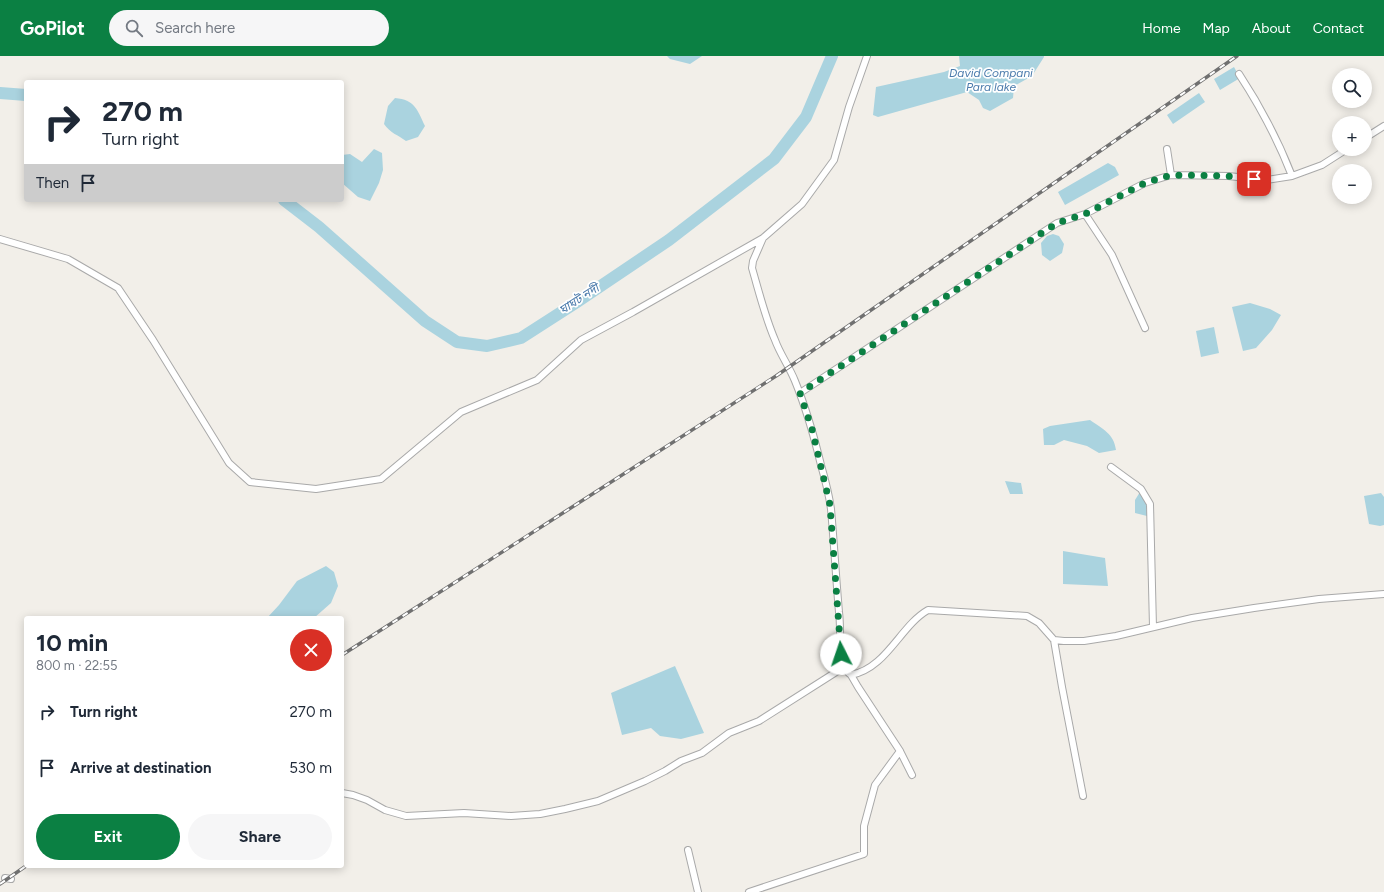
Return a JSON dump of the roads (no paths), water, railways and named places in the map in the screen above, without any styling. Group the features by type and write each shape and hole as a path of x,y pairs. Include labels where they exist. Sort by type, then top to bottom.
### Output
{"street":[{"path":"0,240 68,259 118,288 154,340 229,463 250,482 316,489 381,478 461,412 537,380 581,340 763,238 802,204 834,160 849,107 867,56"},
{"path":"1239,74 1281,146 1292,176"},
{"path":"1372,134 1384,126"},
{"path":"1167,149 1171,175"},
{"path":"800,393 1057,223 1085,214 1145,183 1171,175 1228,176 1267,180 1292,176 1322,165 1336,156"},
{"path":"1085,214 1112,255 1145,328"},
{"path":"763,238 753,261 752,268 770,330 782,356 789,366 812,429 830,505 839,613 840,646 844,667 846,672 851,675 900,751 912,775"},
{"path":"1111,467 1141,489 1150,504 1153,627"},
{"path":"1054,640 1084,641 1116,636 1192,618 1261,607 1319,599 1384,594"},
{"path":"851,675 865,671 871,666 890,649 921,614 928,610 1027,616 1039,623 1054,640 1064,702 1083,796"},
{"path":"344,793 367,800 385,810 406,816 464,813 511,816 540,814 565,810 598,801 645,781 681,761 702,753 729,733 759,721 844,667"},
{"path":"749,892 864,854 864,826 875,785 900,751"},
{"path":"688,850 698,892"}],"water":[{"path":"667,56 702,56 690,64 670,59"},
{"name":"David Compani Para lake","path":"959,56 1044,57 1032,76 1014,86 1013,98 990,111 983,108 979,100 967,92 878,117 873,115 876,87 944,72 960,66"},
{"path":"1234,67 1240,78 1220,90 1214,79"},
{"path":"1199,93 1205,102 1173,124 1167,115"},
{"path":"395,98 411,103 417,110 425,126 418,137 406,141 391,132 384,124 388,106"},
{"path":"374,149 382,153 383,170 379,183 370,201 358,197 344,185 344,155 350,154 362,162"},
{"path":"1108,163 1115,167 1119,175 1065,205 1058,192"},
{"path":"1053,234 1059,236 1064,244 1062,253 1050,261 1042,255 1041,243 1047,236"},
{"path":"1250,303 1270,309 1281,315 1272,330 1256,348 1243,351 1232,307"},
{"path":"1214,327 1219,353 1201,357 1196,331"},
{"path":"1090,420 1110,436 1115,444 1116,450 1099,453 1087,446 1064,440 1054,445 1044,445 1043,429 1050,426"},
{"path":"1005,481 1021,483 1023,494 1010,494"},
{"path":"1140,492 1147,492 1152,508 1147,516 1135,513 1135,500"},
{"path":"1381,493 1384,497 1384,525 1380,526 1369,524 1364,496"},
{"path":"1063,551 1105,558 1108,586 1063,584"},
{"path":"326,566 334,572 338,586 331,603 316,616 269,616 279,605 297,581"},
{"path":"675,666 704,733 681,739 660,736 651,728 622,735 611,693"}],"waterway":[{"name":"ঘাঘট নদী","path":"287,202 319,227 425,321 457,342 487,346 521,338 669,240 774,159 806,117 832,56"},
{"name":"ঘাঘট নদী","path":"0,93 24,95"}],"railway":[{"path":"344,654 776,376 1237,56"},
{"path":"0,884 24,867"}]}
